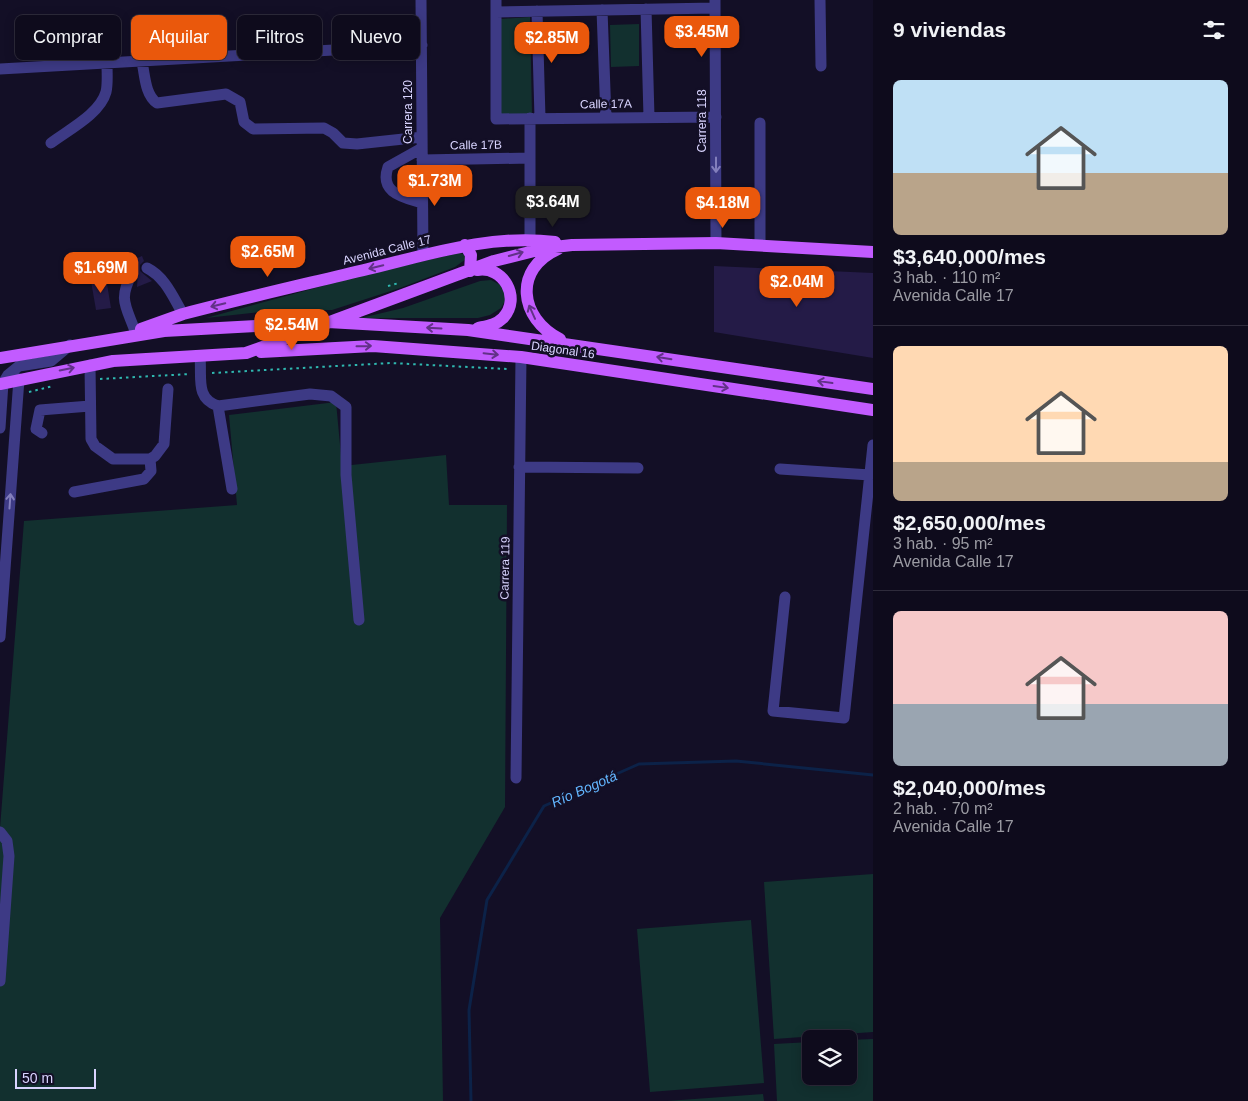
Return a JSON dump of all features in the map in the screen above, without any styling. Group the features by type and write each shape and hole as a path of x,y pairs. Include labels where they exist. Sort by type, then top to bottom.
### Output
{"main road":[{"name":"Avenida Calle 17","path":"131,334 183,314 465,245 530,239 572,245"},
{"name":"Avenida Calle 17","path":"2,383 90,365 138,359 246,353 520,253 572,245 716,243 873,252"},
{"path":"465,245 472,260 470,271 482,269 492,271 502,277 509,286 511,297 509,308 503,318 494,324 468,330"},
{"path":"568,343 548,333 538,324 529,306 528,286 539,262 549,253 572,245"},
{"name":"Avenida Calle 17","path":"0,358 131,334 204,328 328,322"},
{"name":"Diagonal 16","path":"328,322 468,330 568,343 873,389"},
{"name":"Diagonal 16","path":"246,353 373,346 520,363 873,410"}],"street":[{"name":"Carrera 120","path":"422,0 423,255"},
{"path":"820,0 821,66"},
{"path":"496,6 537,11 646,9 715,4"},
{"name":"Carrera 118","path":"715,4 716,243"},
{"name":"Calle 17A","path":"496,6 496,119 716,116"},
{"path":"646,9 649,117"},
{"path":"602,10 606,118"},
{"path":"530,239 530,158 535,118 537,11"},
{"path":"0,70 422,45"},
{"path":"142,62 149,92 152,99 157,103 226,94 240,102 244,122 253,129 324,128 343,143 422,142"},
{"path":"51,143 94,110 104,98 107,64"},
{"path":"760,123 760,245"},
{"path":"422,142 388,167 385,177 387,186 398,195 422,203"},
{"name":"Calle 17B","path":"422,160 530,158"},
{"path":"147,268 155,272 162,280 183,314"},
{"path":"131,334 124,300 124,289 132,274"},
{"path":"0,428 2,383 8,375 19,366 50,361 70,345"},
{"path":"200,357 202,395 208,402 218,406 310,394 332,396 346,408 346,476 359,620"},
{"name":"Carrera 119","path":"516,778 520,363"},
{"path":"90,365 91,439 94,446 103,454 113,459 150,458 156,456 164,444 168,389"},
{"path":"0,637 19,379"},
{"path":"42,433 36,428 40,410 90,406"},
{"path":"218,406 232,489"},
{"path":"785,598 773,711 844,718 873,445"},
{"path":"74,492 144,479 151,471 150,458"},
{"path":"520,467 638,468"},
{"path":"780,469 870,475"},
{"path":"0,832 7,841 9,856 0,982"}],"path":[{"path":"90,380 390,362 520,363"},
{"path":"18,395 60,384"}],"green space":[{"path":"530,17 532,114 500,115 500,19"},
{"path":"639,24 639,66 611,67 610,25"},
{"path":"459,253 464,254 466,259 455,267 400,288 332,310 280,310 206,318 363,275"},
{"path":"491,280 504,287 506,299 501,308 490,315 478,318 361,318 403,308 480,281"},
{"path":"336,402 342,466 446,455 449,505 507,505 505,807 440,918 443,1101 0,1101 0,828 24,521 237,505 229,415"},
{"path":"873,874 873,1032 857,1033 857,1030 802,1030 802,1037 774,1039 764,882"},
{"path":"751,920 764,1083 650,1092 637,929"},
{"path":"873,1039 873,1101 777,1101 774,1044 802,1042 802,1085 857,1085 857,1040"},
{"path":"763,1094 764,1101 667,1101"}],"building":[{"path":"142,256 144,261 140,265 140,271 152,281 137,287 138,270 130,267 128,262"},
{"path":"714,266 873,273 873,358 714,332"},
{"path":"106,278 111,308 96,310 91,281"}],"waterway":[{"name":"Río Bogotá","path":"471,1101 469,1010 487,900 544,806 639,764 736,761 873,775"}]}
